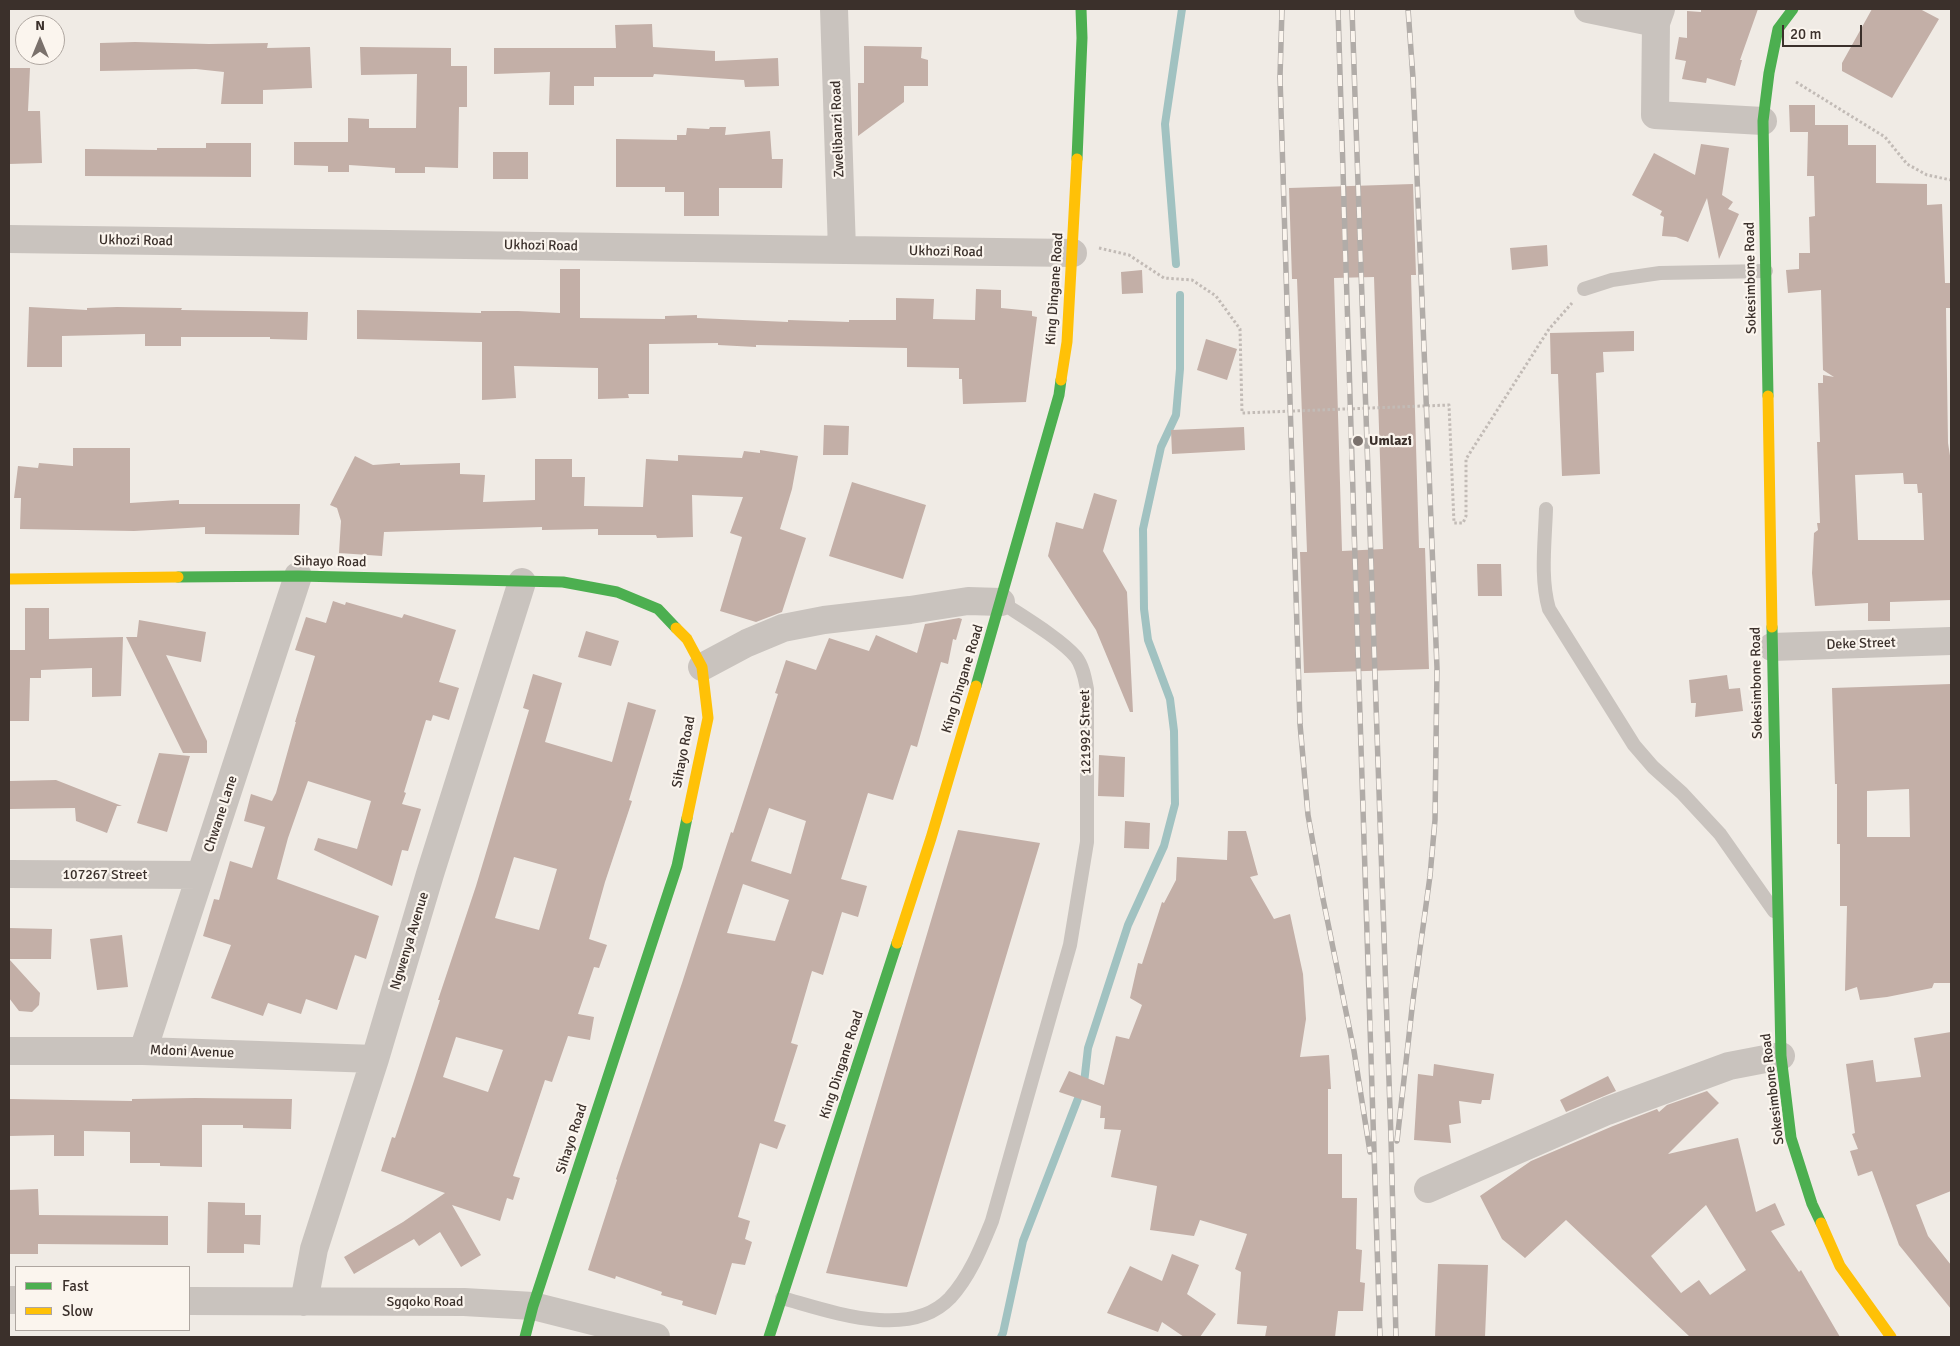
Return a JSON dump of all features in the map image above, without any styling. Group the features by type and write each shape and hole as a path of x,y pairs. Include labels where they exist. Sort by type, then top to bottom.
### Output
{"street":[{"name":"Zwelibanzi Road","path":"834,9 842,250"},
{"name":"King Dingane Road","path":"769,1337 931,838 1001,602 1059,395 1067,342 1073,247 1082,38 1081,9"},
{"path":"1588,9 1658,16 1656,115 1764,121"},
{"name":"Sokesimbone Road","path":"1793,9 1778,30 1769,73 1764,121 1772,646 1781,1056 1791,1138 1812,1204 1840,1266 1891,1337"},
{"name":"Ukhozi Road","path":"9,239 842,250 1073,247"},
{"name":"Sihayo Road","path":"9,579 298,576 563,582 617,592 658,609 686,640 702,667 708,718 676,866 533,1306 525,1337"},
{"name":"Chwane Lane","path":"143,1051 298,576"},
{"name":"Ngwenya Avenue","path":"304,1302 314,1249 375,1059 430,874 522,582"},
{"path":"702,667 747,642 783,628 824,620 968,601 1001,602"},
{"name":"Deke Street","path":"1772,646 1951,641"},
{"name":"107267 Street","path":"9,874 200,875"},
{"name":"Mdoni Avenue","path":"9,1051 143,1051 375,1059"},
{"path":"1428,1188 1607,1111 1728,1066 1781,1056"},
{"name":"Sgqoko Road","path":"190,1301 464,1302 533,1306 656,1337"}],"lane":[{"path":"1584,290 1612,280 1660,273 1766,271"},
{"path":"1546,509 1544,577 1545,596 1549,610 1634,745 1653,768 1682,793 1720,834 1778,915"},
{"name":"121992 Street","path":"782,1298 847,1316 875,1320 905,1320 931,1311 942,1305 957,1289 974,1263 992,1221 1070,945 1087,842 1087,689 1080,664 1077,658 1064,646 1001,602"}],"path":[{"path":"1769,73 1790,79 1885,137 1907,164 1927,175 1951,180"},
{"path":"1073,247 1129,255 1164,278 1192,280 1216,296 1240,329 1242,413 1450,405 1454,522 1457,524 1462,522 1466,516 1466,459 1549,329 1584,290"}],"building":[{"path":"1701,9 1758,9 1740,60 1742,60 1735,86 1707,78 1706,83 1682,79 1686,61 1675,59 1679,37 1687,38 1687,11 1701,12"},
{"path":"1872,9 1920,9 1939,19 1892,98 1842,71 1842,63"},
{"path":"652,24 653,47 715,51 715,61 778,58 779,86 745,87 744,80 654,74 653,77 594,77 594,86 574,86 574,105 549,105 550,72 494,74 494,48 616,48 615,25"},
{"path":"100,43 268,43 267,48 310,47 312,88 263,90 263,104 221,104 224,72 196,69 100,71"},
{"path":"864,46 922,47 921,58 928,60 928,86 904,86 904,102 858,136 858,83 864,83"},
{"path":"360,47 451,48 451,66 467,66 467,107 459,107 458,168 425,167 425,173 395,173 395,168 349,165 349,172 328,172 328,166 294,165 294,142 348,142 348,118 369,119 369,128 416,128 417,74 361,75"},
{"path":"9,68 30,68 28,111 40,111 42,163 9,164"},
{"path":"1789,105 1815,105 1815,125 1848,125 1848,145 1876,145 1876,183 1927,184 1927,205 1942,204 1945,283 1951,283 1951,308 1946,308 1948,443 1951,462 1951,600 1890,602 1890,621 1868,621 1868,603 1815,606 1812,573 1814,533 1818,530 1817,523 1820,523 1817,442 1820,442 1818,383 1823,383 1823,375 1834,377 1823,370 1821,290 1788,293 1786,270 1799,269 1799,253 1810,253 1809,217 1815,216 1814,176 1807,176 1808,132 1790,132","holes":["1903,473 1904,484 1917,484 1918,493 1922,493 1924,540 1858,540 1855,475"]},
{"path":"710,127 726,127 725,135 770,131 772,159 783,159 782,188 719,188 719,216 684,216 684,192 665,192 665,187 616,187 616,139 677,140 677,135 686,135 687,128 709,129"},
{"path":"206,143 251,143 251,177 85,176 85,149 157,150 157,148 206,148"},
{"path":"1701,144 1729,148 1722,195 1733,202 1728,209 1739,214 1719,259 1707,198 1688,242 1676,237 1662,236 1664,217 1660,215 1662,211 1632,195 1654,153 1695,175"},
{"path":"493,152 528,152 528,179 493,179"},
{"path":"1413,184 1416,275 1411,275 1419,548 1425,548 1429,669 1304,673 1300,552 1307,552 1297,279 1292,279 1289,188","holes":["1374,277 1383,549 1342,551 1334,278"]},
{"path":"1547,245 1548,266 1512,270 1510,248"},
{"path":"560,269 580,269 580,318 665,319 665,316 697,315 697,318 788,322 788,320 849,322 849,320 896,320 896,298 934,299 933,319 975,320 976,289 1001,290 1001,308 1032,311 1032,316 1037,317 1026,402 963,404 962,379 959,379 959,368 907,367 907,348 756,345 756,347 718,345 718,343 649,344 649,394 628,394 629,398 598,399 598,368 514,366 516,398 482,400 482,342 357,339 357,310 560,313"},
{"path":"1142,270 1143,293 1122,294 1121,272"},
{"path":"29,307 87,310 87,308 117,307 308,312 307,340 270,339 270,337 181,337 181,346 145,346 145,334 62,336 62,367 27,367"},
{"path":"1634,331 1634,351 1603,352 1604,372 1596,373 1600,474 1562,476 1558,374 1551,374 1550,333"},
{"path":"1206,339 1237,349 1227,380 1197,370"},
{"path":"824,425 849,426 848,455 823,455"},
{"path":"1244,427 1245,450 1172,454 1171,430"},
{"path":"73,448 130,448 130,503 179,500 179,504 300,504 299,535 205,534 205,527 134,531 20,529 21,498 14,498 18,466 38,468 39,463 73,466"},
{"path":"760,450 798,456 792,489 780,529 806,538 782,612 756,622 720,611 742,537 730,533 743,497 692,495 693,537 657,538 656,535 598,535 598,529 542,530 542,527 384,532 382,556 339,553 341,521 337,508 330,505 355,456 373,465 460,463 460,474 485,475 483,502 535,500 535,459 572,459 572,477 585,477 584,506 643,507 646,459 678,461 678,455 742,458 744,451 760,453"},
{"path":"852,482 926,505 903,579 829,556"},
{"path":"1094,493 1117,500 1103,551 1127,592 1133,712 1130,712 1096,630 1048,556 1056,522 1083,529"},
{"path":"1477,564 1501,564 1502,596 1478,596"},
{"path":"333,601 345,605 346,602 402,618 404,614 456,630 439,682 459,688 449,720 433,715 431,721 426,720 402,804 421,809 408,851 402,850 392,886 314,850 318,838 357,849 371,801 308,781 288,838 277,879 379,916 366,959 355,955 337,1010 306,999 301,1014 268,1003 263,1016 211,998 231,945 203,936 214,899 219,900 230,861 252,868 265,827 244,821 251,794 272,801 276,793 315,656 295,650 306,617 326,623"},
{"path":"25,608 49,608 49,639 123,637 121,696 92,697 92,668 41,670 41,678 30,678 29,721 9,721 9,650 25,650"},
{"path":"962,619 956,640 953,639 948,664 941,662 917,747 911,745 893,800 868,793 841,879 867,886 858,917 842,912 823,975 812,971 791,1043 798,1045 774,1121 786,1125 777,1149 760,1143 738,1217 750,1221 745,1239 752,1242 745,1265 732,1263 716,1315 682,1305 683,1301 661,1295 662,1292 616,1276 615,1279 588,1270 616,1179 731,832 733,833 778,694 775,693 786,660 816,670 829,638 869,651 876,635 917,653 925,624","holes":["769,808 806,821 791,874 751,861","743,884 789,900 775,941 727,933"]},
{"path":"139,620 206,632 201,662 166,655 207,741 207,753 183,753 126,637 137,637"},
{"path":"586,631 619,641 611,666 578,657"},
{"path":"533,674 562,683 545,742 612,762 628,702 656,710 629,800 632,801 605,882 589,939 607,945 599,968 594,967 578,1014 594,1017 590,1040 568,1036 552,1082 545,1080 513,1176 520,1178 513,1200 507,1198 500,1221 452,1205 481,1255 461,1267 440,1232 419,1246 414,1239 354,1274 344,1257 403,1222 445,1193 381,1171 392,1137 395,1138 414,1081 440,1000 438,1000 476,886 529,710 523,708","holes":["514,857 557,869 539,930 495,918","456,1037 503,1050 488,1092 443,1077"]},
{"path":"1727,675 1729,689 1740,688 1743,711 1695,717 1696,703 1691,703 1689,680"},
{"path":"1951,684 1951,983 1934,983 1932,988 1860,1000 1857,987 1845,991 1847,906 1840,906 1840,844 1837,844 1837,784 1835,784 1832,688","holes":["1909,789 1910,837 1867,837 1867,791"]},
{"path":"159,753 190,756 167,832 137,823"},
{"path":"1099,755 1125,757 1124,797 1098,796"},
{"path":"56,780 122,806 117,806 107,833 76,821 75,808 9,809 9,781"},
{"path":"1125,821 1150,823 1149,849 1124,848"},
{"path":"958,830 1040,843 907,1287 826,1273"},
{"path":"1228,831 1246,831 1258,875 1250,877 1274,919 1290,914 1303,974 1306,1019 1300,1057 1329,1055 1331,1089 1328,1089 1328,1154 1342,1154 1342,1198 1357,1198 1356,1249 1362,1250 1360,1282 1365,1283 1363,1311 1338,1311 1335,1337 1265,1337 1267,1326 1237,1324 1241,1272 1235,1269 1247,1234 1200,1220 1194,1236 1150,1230 1157,1186 1111,1177 1121,1130 1104,1129 1105,1118 1100,1118 1101,1106 1059,1092 1069,1071 1104,1085 1116,1036 1129,1039 1142,1005 1130,998 1138,963 1142,964 1162,902 1164,903 1176,880 1177,857 1227,860"},
{"path":"9,928 52,929 51,959 9,959"},
{"path":"122,935 128,987 97,990 90,939"},
{"path":"9,959 40,993 39,1005 32,1012 19,1011 9,998"},
{"path":"1951,1032 1951,1191 1916,1205 1928,1236 1951,1265 1951,1309 1899,1245 1872,1171 1858,1176 1850,1151 1858,1149 1852,1134 1855,1133 1846,1064 1873,1060 1876,1082 1921,1077 1914,1038"},
{"path":"1434,1064 1494,1074 1490,1100 1482,1100 1481,1104 1459,1101 1461,1123 1449,1125 1451,1143 1414,1140 1418,1074 1433,1076"},
{"path":"1608,1076 1616,1091 1566,1112 1560,1100"},
{"path":"1707,1091 1719,1103 1668,1154 1738,1138 1756,1212 1775,1203 1785,1225 1771,1231 1799,1272 1801,1270 1840,1337 1690,1337 1566,1220 1525,1258 1502,1239 1480,1196 1531,1161 1657,1109 1659,1112 1667,1105","holes":["1706,1205 1746,1270 1710,1295 1699,1280 1681,1293 1651,1256"]},
{"path":"9,1099 132,1101 132,1099 292,1099 291,1129 243,1128 243,1125 202,1125 202,1167 160,1166 160,1163 130,1163 130,1132 84,1131 84,1156 54,1156 54,1135 9,1136"},
{"path":"38,1189 39,1215 168,1216 168,1245 38,1244 38,1254 9,1254 9,1190"},
{"path":"208,1202 245,1203 245,1215 261,1215 260,1245 244,1244 244,1253 207,1253"},
{"path":"1172,1254 1199,1265 1187,1294 1216,1314 1200,1337 1184,1337 1162,1322 1158,1332 1107,1313 1130,1266 1162,1281"},
{"path":"1438,1264 1488,1265 1485,1337 1435,1337"}],"waterway":[{"path":"1176,264 1165,124 1182,9"},
{"path":"1001,1337 1023,1241 1084,1083 1088,1048 1128,925 1164,846 1175,804 1174,731 1170,699 1148,640 1144,609 1143,529 1161,447 1176,415 1180,369 1180,295"}],"railway":[{"path":"1282,9 1280,77 1300,724 1308,815 1354,1051 1370,1152"},
{"path":"1338,9 1380,1337"},
{"path":"1352,9 1391,1138 1396,1337"},
{"path":"1397,1141 1413,1000 1430,876 1435,820 1437,668 1413,78 1408,9"}],"traffic: fast":[{"path":"1077,159 1082,38 1081,9"},
{"path":"1768,396 1763,121 1769,73 1778,29 1793,9"},
{"path":"976,686 1059,395 1061,380"},
{"path":"178,577 298,576 563,582 617,592 658,609 676,628"},
{"path":"1772,627 1781,1056 1791,1138 1812,1204 1821,1223"},
{"path":"525,1337 533,1306 677,866 687,818"},
{"path":"769,1337 897,943"}],"traffic: slow":[{"path":"1061,380 1067,342 1077,159"},
{"path":"1768,396 1772,627"},
{"path":"9,579 178,577"},
{"path":"676,628 687,639 702,667 708,718 687,818"},
{"path":"897,943 931,838 976,686"},
{"path":"1821,1223 1840,1266 1891,1337"}],"place":[{"name":"Umlazi","path":"1358,441"}]}
